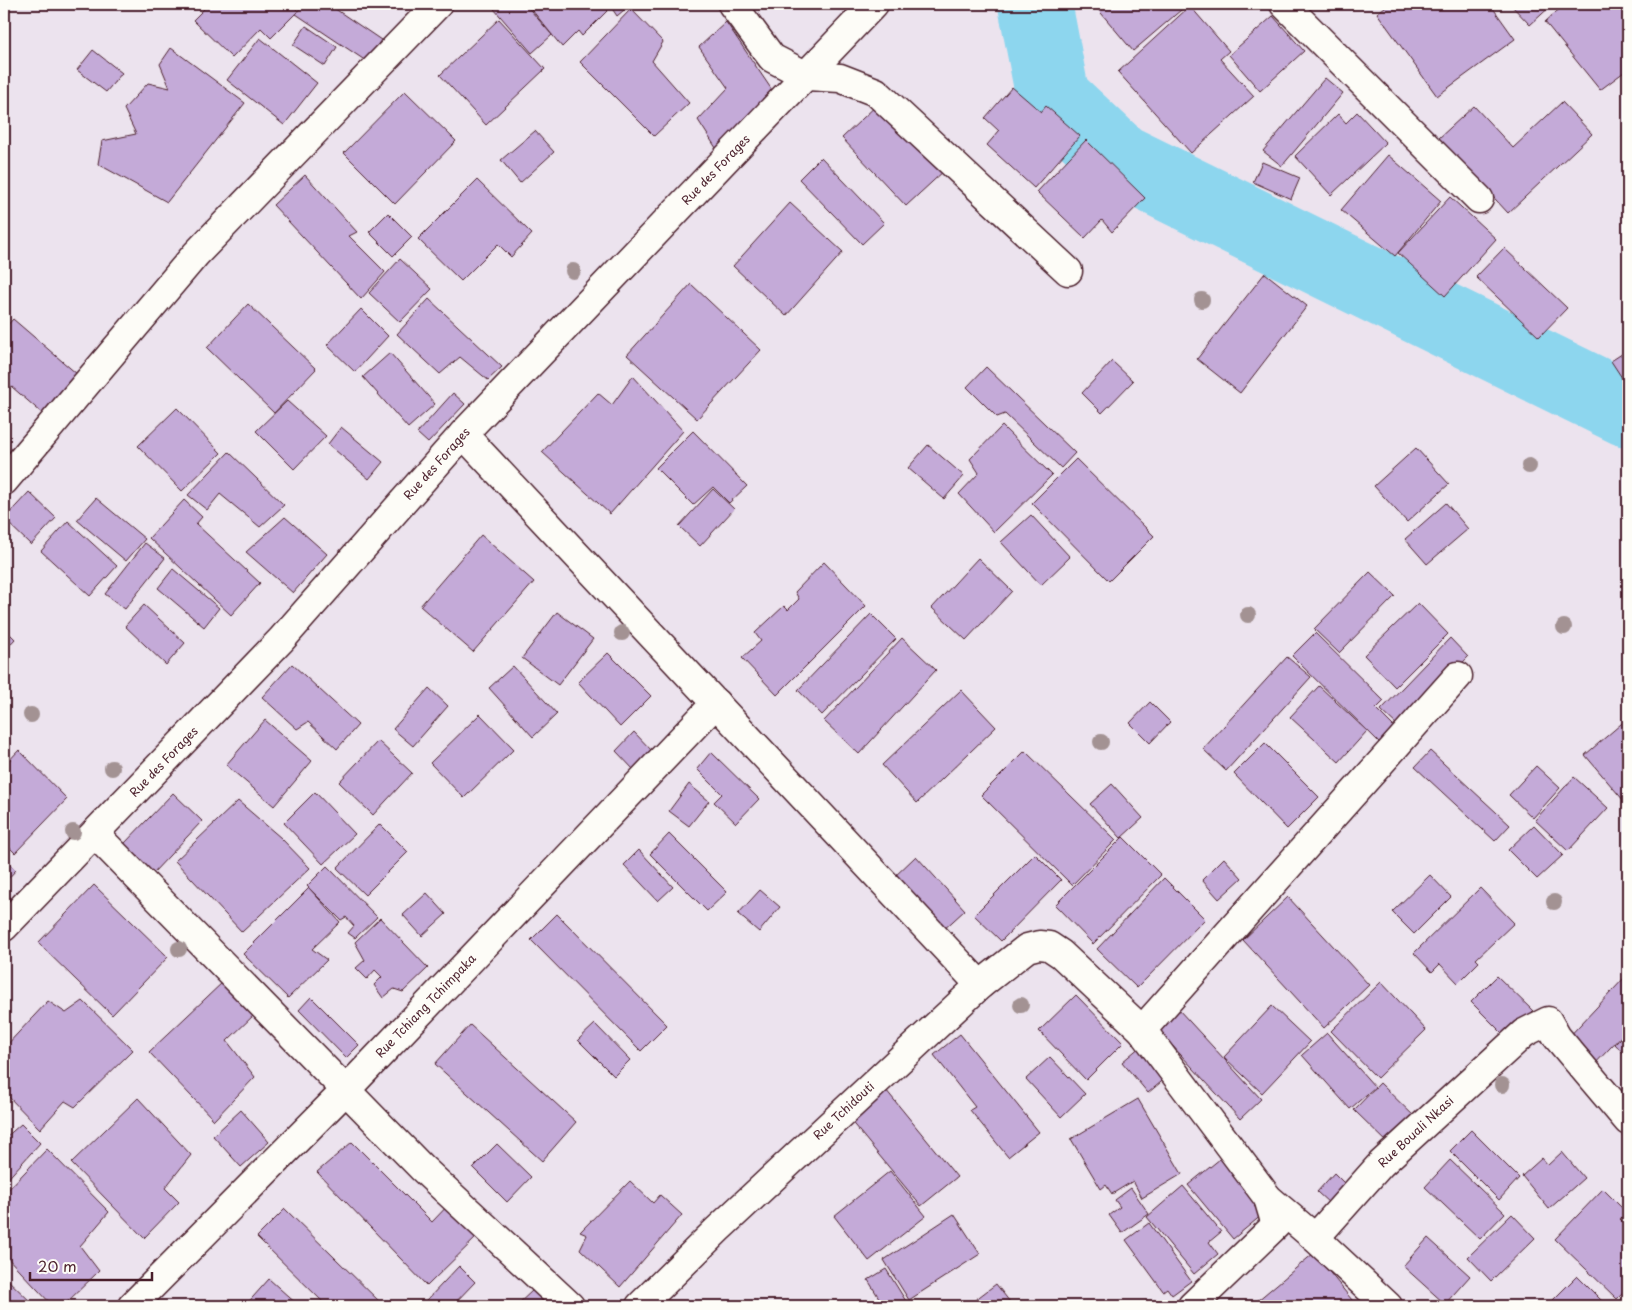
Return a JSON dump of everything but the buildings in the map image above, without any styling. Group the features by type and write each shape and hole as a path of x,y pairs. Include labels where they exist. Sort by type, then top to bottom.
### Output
{"street":[{"path":"4,481 196,254 438,4"},
{"path":"732,4 772,58 807,76 840,78 876,92 1068,271"},
{"name":"Rue des Forages","path":"4,927 281,640 463,434 874,4"},
{"path":"1284,4 1479,199"},
{"path":"463,434 980,985"},
{"path":"1388,1306 1315,1238 1268,1198 1142,1030 1458,676"},
{"name":"Rue Tchiang Tchimpaka","path":"132,1306 345,1091 716,703"},
{"path":"95,834 422,1168 570,1306"},
{"name":"Rue Tchidouti","path":"640,1306 717,1230 980,985 1027,948 1039,945 1049,946 1061,954 1142,1030"},
{"name":"Rue Bouali Nkasi","path":"1315,1238 1381,1164 1524,1033 1548,1021 1557,1037 1628,1121"},
{"path":"1192,1306 1276,1225 1268,1198"}],"waterway":[{"path":"1035,4 1053,98 1119,160 1628,410"}]}
